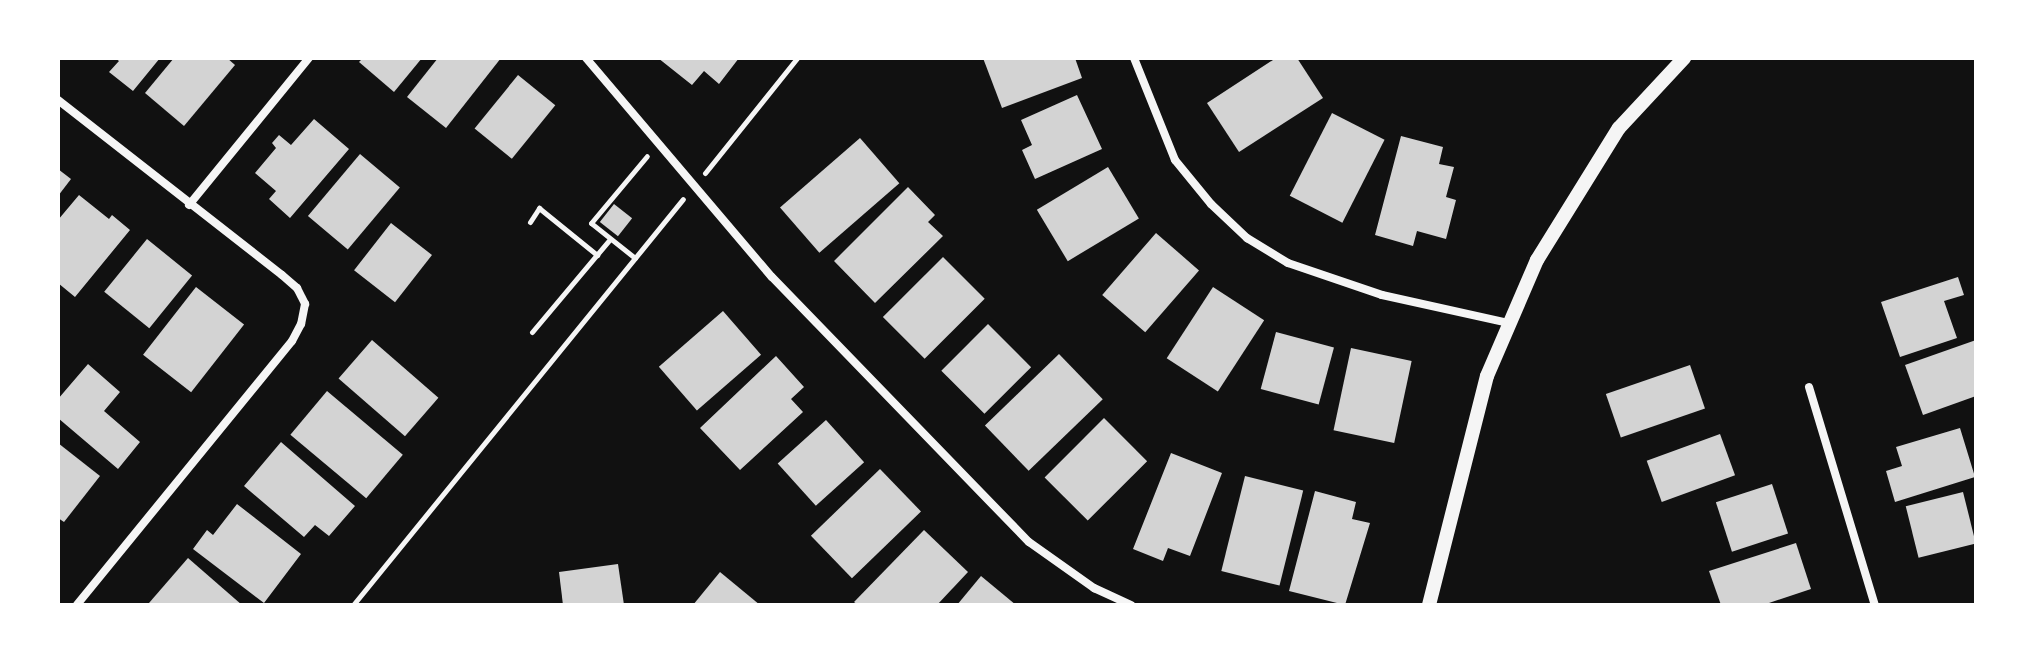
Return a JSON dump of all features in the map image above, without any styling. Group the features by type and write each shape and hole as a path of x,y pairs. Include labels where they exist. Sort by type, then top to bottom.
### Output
{"street":[{"path":"189,205 309,58"},
{"path":"586,58 728,228 898,411 1029,542 1094,588 1131,605"},
{"path":"1134,58 1175,160 1211,204 1247,238 1288,263 1382,295 1508,323"},
{"path":"1429,605 1487,376 1537,260 1573,197 1619,128 1684,58"},
{"path":"58,100 282,275 297,288 305,304 301,324 292,341 77,605"},
{"path":"1809,387 1875,605"}],"path":[{"path":"353,605 797,58"},
{"path":"635,258 591,223 658,143"},
{"path":"530,222 539,208 597,255"},
{"path":"532,332 610,239"}],"building":[{"path":"115,58 160,58 133,91 109,72 119,61"},
{"path":"174,58 227,58 235,65 184,126 145,93"},
{"path":"363,58 422,58 394,92 359,62"},
{"path":"438,58 501,58 446,128 407,97"},
{"path":"658,58 739,58 719,84 704,71 692,85"},
{"path":"983,58 1075,58 1082,78 1002,108"},
{"path":"1276,58 1297,58 1323,98 1239,152 1207,103"},
{"path":"518,75 555,105 512,159 475,129"},
{"path":"1077,95 1102,149 1035,179 1022,150 1032,145 1021,120"},
{"path":"1332,113 1385,140 1342,223 1290,196"},
{"path":"314,119 349,149 290,218 269,199 276,191 255,173 276,148 272,143 279,135 291,145"},
{"path":"1401,136 1443,147 1439,164 1454,167 1446,197 1456,200 1446,239 1417,231 1413,246 1375,235"},
{"path":"860,138 899,183 819,253 780,208"},
{"path":"360,154 400,187 348,249 308,216"},
{"path":"1108,167 1139,218 1068,261 1037,210"},
{"path":"58,169 71,179 58,196"},
{"path":"908,187 935,215 928,222 943,236 875,303 834,261"},
{"path":"79,195 109,219 112,215 130,230 75,297 58,283 58,220"},
{"path":"614,204 632,218 618,236 600,222"},
{"path":"391,223 432,255 395,302 354,270"},
{"path":"1156,233 1199,270 1145,332 1102,295"},
{"path":"147,239 192,276 149,328 104,292"},
{"path":"943,257 985,299 925,359 883,317"},
{"path":"1958,277 1964,295 1944,301 1957,338 1900,357 1881,302"},
{"path":"196,287 244,325 191,392 143,355"},
{"path":"1213,287 1264,320 1218,392 1167,358"},
{"path":"723,311 761,355 697,411 659,367"},
{"path":"988,324 1031,367 984,414 941,371"},
{"path":"1276,332 1334,348 1319,405 1261,389"},
{"path":"372,340 438,398 405,436 339,378"},
{"path":"1976,340 1976,396 1923,415 1905,365"},
{"path":"1351,348 1412,361 1394,443 1334,430"},
{"path":"1059,354 1103,399 1029,471 985,426"},
{"path":"776,356 804,387 791,399 803,412 740,470 700,428"},
{"path":"88,364 120,392 104,411 140,442 118,469 58,418 58,399"},
{"path":"1690,365 1705,408 1621,437 1606,394"},
{"path":"327,391 403,455 366,498 290,435"},
{"path":"1104,418 1147,461 1088,521 1045,477"},
{"path":"826,420 864,462 816,506 778,463"},
{"path":"1960,428 1975,477 1895,502 1886,471 1902,466 1896,447"},
{"path":"1720,434 1735,475 1662,502 1647,461"},
{"path":"281,442 355,506 329,536 315,525 304,537 244,486"},
{"path":"58,443 100,476 64,522 58,518"},
{"path":"1171,453 1222,473 1190,556 1168,548 1163,561 1133,549"},
{"path":"880,469 921,511 852,578 811,536"},
{"path":"1245,476 1303,491 1280,586 1221,571"},
{"path":"1772,484 1788,533 1732,552 1716,502"},
{"path":"1315,491 1356,502 1352,519 1370,523 1345,605 1289,591"},
{"path":"1963,492 1976,543 1919,558 1906,506"},
{"path":"237,504 301,554 264,603 193,549 207,530 213,535"},
{"path":"924,530 968,572 937,605 858,605 854,602"},
{"path":"1796,543 1811,589 1763,605 1721,605 1709,571"},
{"path":"188,558 242,605 149,603"},
{"path":"618,564 624,605 563,605 559,572"},
{"path":"720,572 760,605 693,605"},
{"path":"981,576 1016,605 957,605"}]}
